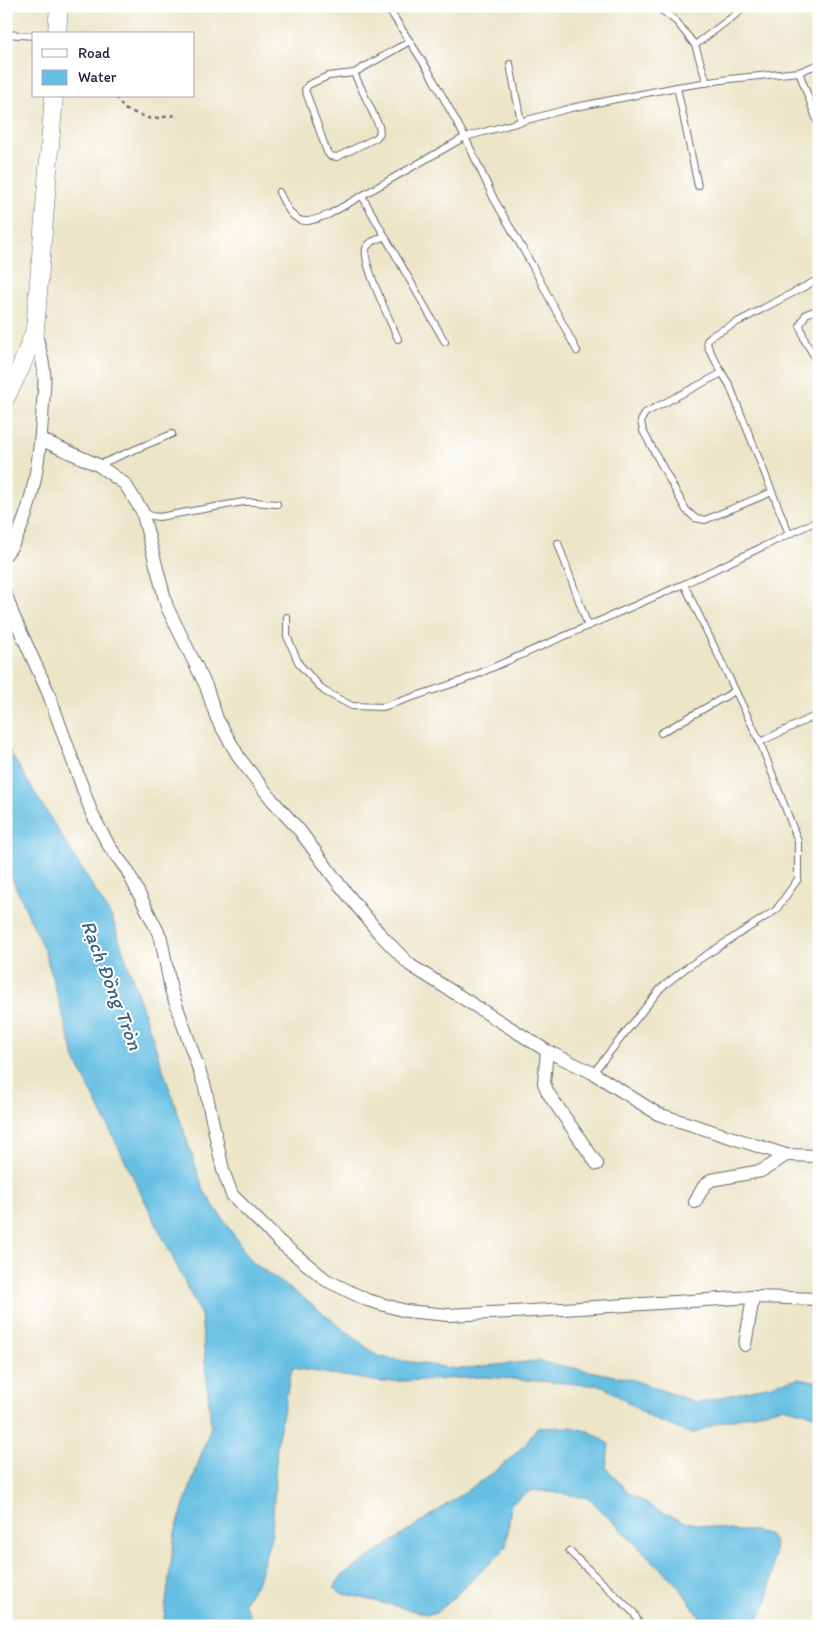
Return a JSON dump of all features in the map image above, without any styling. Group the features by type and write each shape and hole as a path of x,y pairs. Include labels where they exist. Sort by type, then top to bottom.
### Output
{"main road":[{"path":"57,32 59,6"},
{"path":"6,397 21,367 35,330 54,98"}],"street":[{"path":"6,554 15,542 22,525 33,488 42,440 44,372 35,330"},
{"path":"42,440 98,464 125,484 142,511 167,607 206,686 217,718 240,759 272,801 300,831 373,926 410,965 547,1051 593,1073 658,1114 786,1155 819,1156"},
{"path":"6,595 13,615 48,692 92,814 108,846 127,870 161,938 171,990 205,1087 224,1170 232,1195 281,1243 326,1280 367,1300 406,1311 448,1315 542,1311 753,1297 819,1299"},
{"path":"547,1051 544,1083 548,1094 597,1164"},
{"path":"696,1202 704,1186 711,1180 761,1171 786,1155"},
{"path":"745,1345 753,1297"}],"lane":[{"path":"387,6 465,137 494,199 532,265 577,351"},
{"path":"656,6 676,21 694,45 707,83"},
{"path":"694,45 747,6"},
{"path":"6,34 32,36"},
{"path":"354,73 379,126 380,133 376,138 337,157 330,156 305,90 308,85 328,76 354,73 410,42"},
{"path":"510,64 521,122"},
{"path":"279,192 288,211 297,218 307,221 328,215 465,137 571,108 729,78 799,72 819,64"},
{"path":"799,72 819,126"},
{"path":"677,87 698,186"},
{"path":"362,196 445,342"},
{"path":"385,236 369,244 366,249 366,256 376,289 398,339"},
{"path":"789,534 729,384 708,347 708,341 711,336 819,279"},
{"path":"819,309 806,314 800,325 805,341 819,364"},
{"path":"722,373 645,413 641,421 643,431 686,510 695,518 705,520 772,492"},
{"path":"98,464 172,434"},
{"path":"142,511 159,517 243,502 278,504"},
{"path":"287,617 287,636 299,664 324,691 352,706 383,707 455,683 588,626 684,584 819,520"},
{"path":"558,543 588,626"},
{"path":"593,1073 661,988 686,968 776,910 798,879 798,841 760,742 684,584"},
{"path":"661,733 735,691"},
{"path":"760,742 819,714"},
{"path":"569,1551 634,1613 640,1626"}],"path":[{"path":"117,98 124,108 151,119 177,115"}],"water":[{"name":"Rạch Đồng Tròn","path":"6,746 112,918 204,1191 252,1262 306,1300 379,1357 456,1369 537,1361 630,1379 698,1403 799,1378 819,1382 819,1416 783,1407 717,1423 692,1434 653,1419 603,1386 486,1377 382,1382 292,1368 277,1443 272,1533 258,1581 244,1603 255,1626 166,1626 164,1618 175,1532 211,1426 201,1315 75,1059 45,952 6,865"},
{"path":"571,1427 591,1432 609,1444 606,1468 628,1492 655,1509 685,1522 735,1531 755,1531 769,1535 775,1543 772,1576 767,1600 757,1619 749,1626 706,1626 679,1587 589,1498 532,1490 511,1503 506,1548 437,1613 427,1614 342,1593 333,1588 342,1576 496,1471 526,1444 536,1428"}]}
